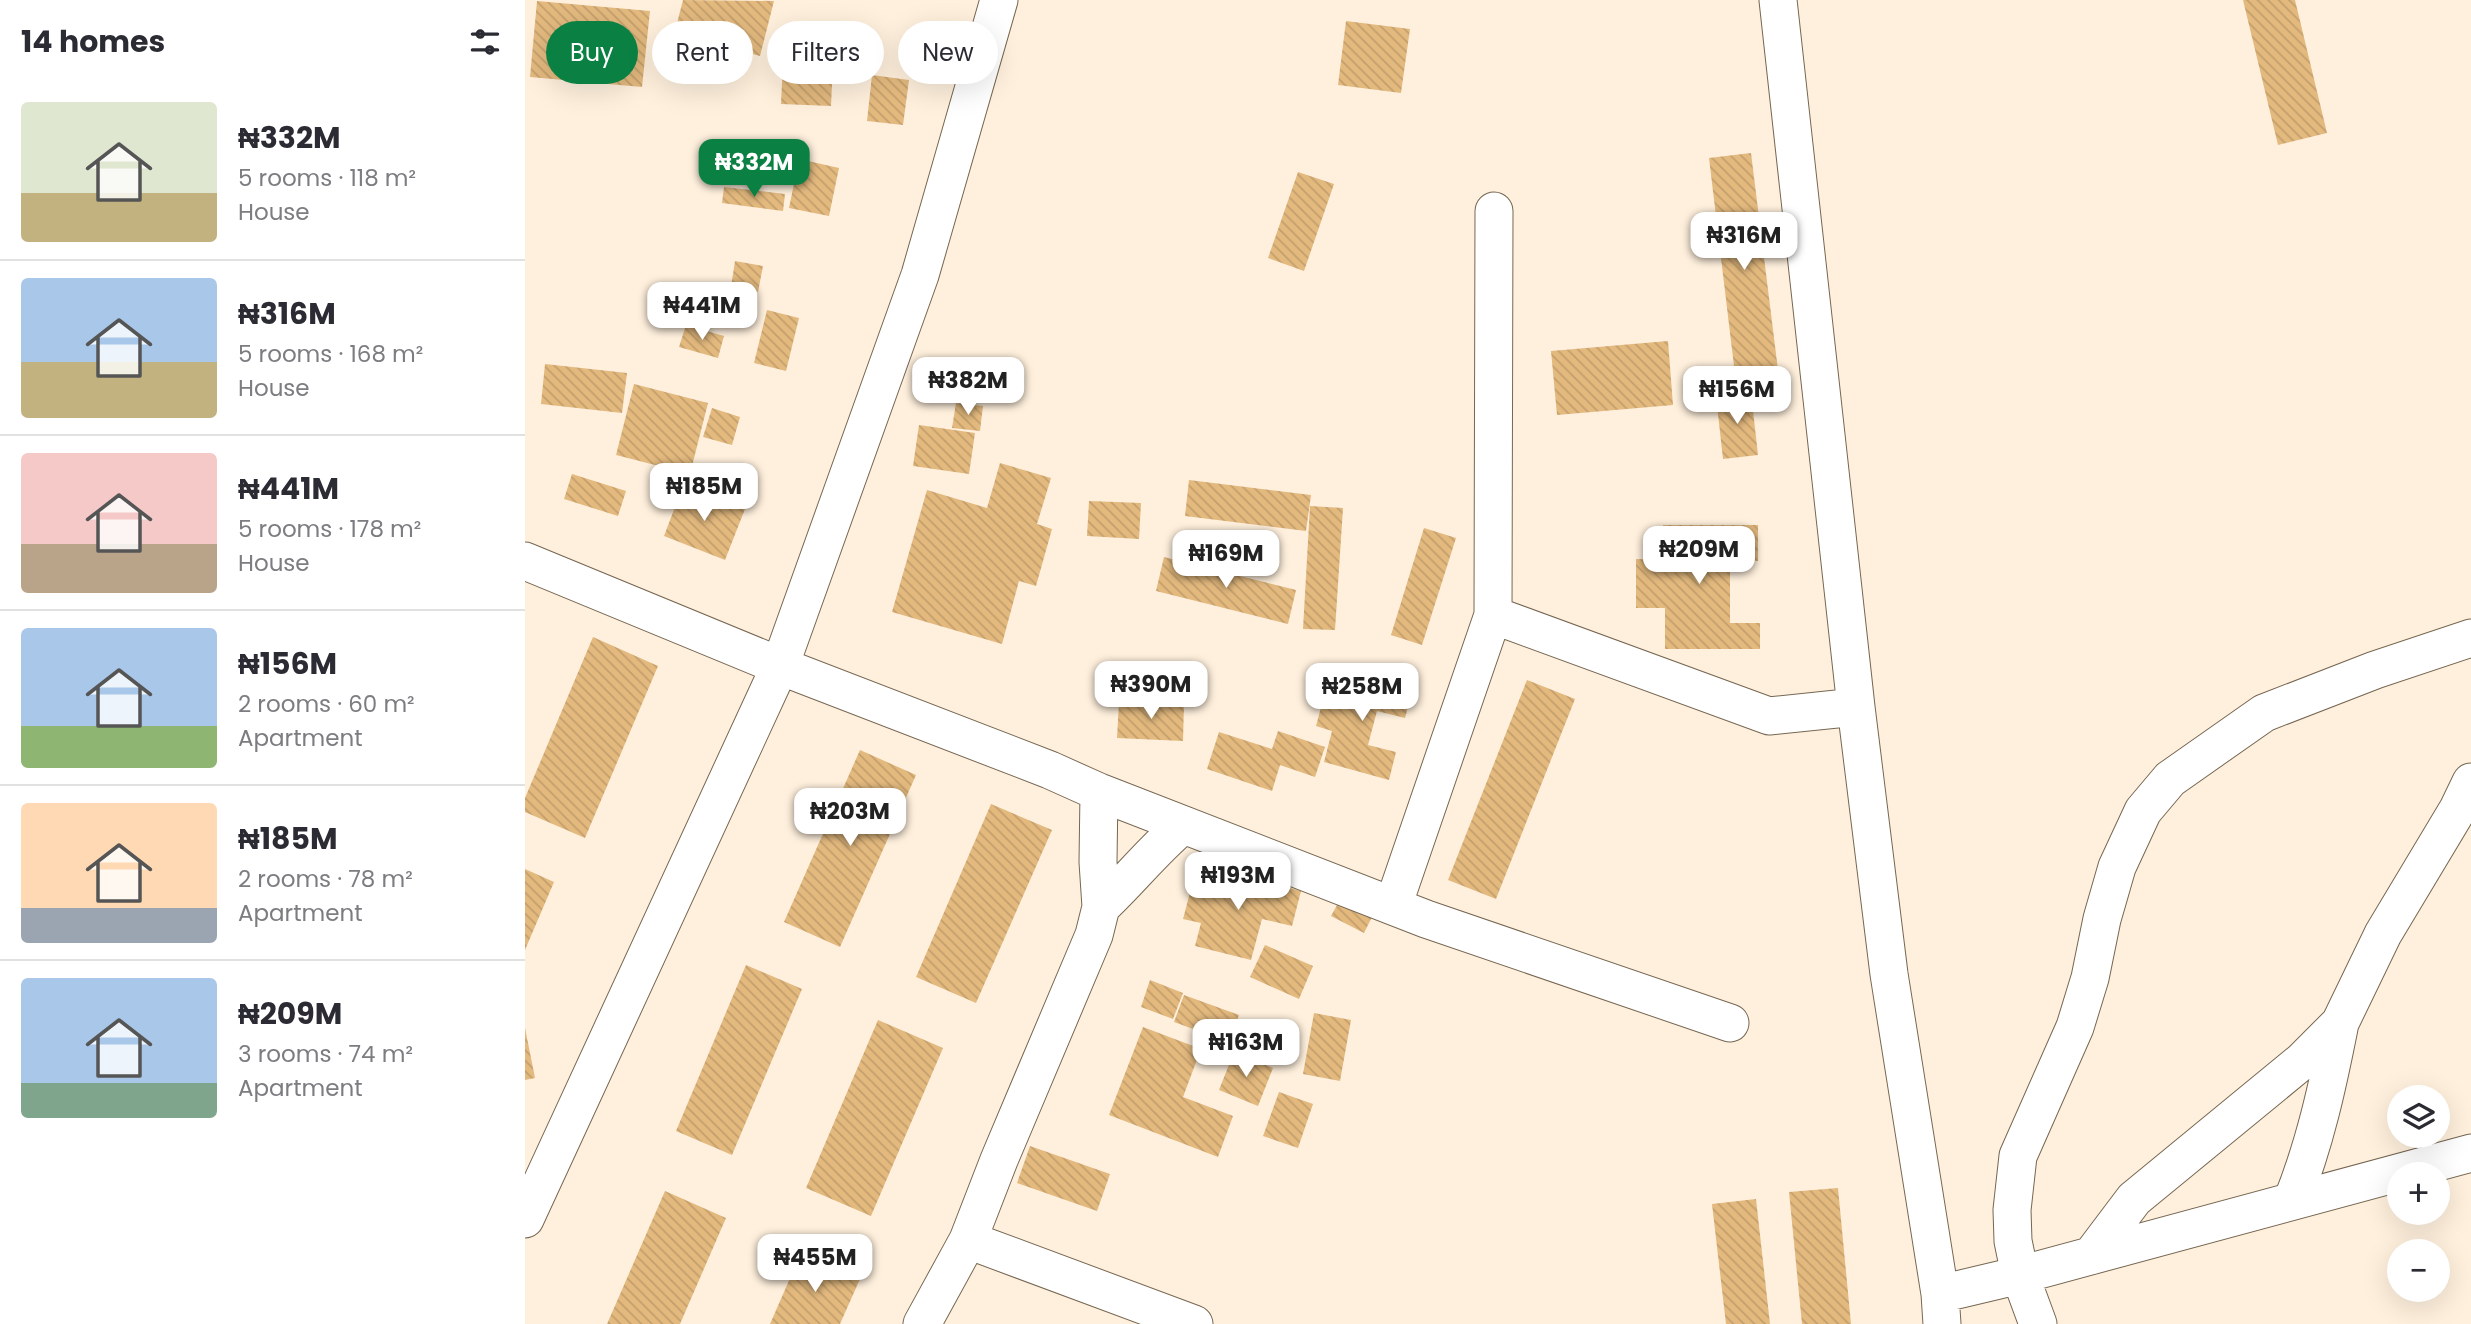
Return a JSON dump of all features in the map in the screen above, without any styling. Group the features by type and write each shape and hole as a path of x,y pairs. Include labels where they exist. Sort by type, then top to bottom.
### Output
{"street":[{"path":"525,1219 780,666 920,275 999,0"},
{"path":"1778,0 1856,706 1889,974 1941,1309 2020,1275 2471,1153"},
{"path":"1393,906 1493,615 1494,211"},
{"path":"525,561 780,666 1393,906 1730,1023"},
{"path":"1493,615 1769,716 1856,706"},
{"path":"2038,1324 2020,1275 2013,1241 2012,1210 2018,1156 2075,1027 2117,867 2143,811 2170,779 2264,713 2375,670 2471,638"},
{"path":"2292,1201 2309,1159 2340,1023 2383,934 2458,809 2471,782"},
{"path":"922,1324 968,1240 1094,935 1101,907 1098,862 1099,792"},
{"path":"1101,907 1125,885 1163,841 1183,825"},
{"path":"2091,1256 2134,1199 2302,1061 2340,1023"},
{"path":"968,1240 1194,1324"}],"building":[{"path":"683,0 774,1 760,56 753,54 753,21 678,21"},
{"path":"2243,0 2295,0 2327,133 2278,145"},
{"path":"537,1 650,11 642,87 608,84 638,84 638,21 546,21 546,78 530,77"},
{"path":"1346,21 1410,29 1401,93 1338,85"},
{"path":"884,77 898,79 898,84 908,84 903,125 867,121 871,84 884,84"},
{"path":"782,84 832,84 831,106 781,104"},
{"path":"1751,153 1780,386 1737,391 1709,158"},
{"path":"799,159 839,168 829,216 789,208"},
{"path":"1298,172 1334,184 1304,271 1268,258"},
{"path":"724,187 785,194 783,211 722,203"},
{"path":"735,261 763,266 758,292 731,287"},
{"path":"767,310 799,318 786,371 754,363"},
{"path":"686,325 724,336 718,358 679,347"},
{"path":"1668,341 1673,405 1557,415 1551,351"},
{"path":"545,364 627,373 622,413 541,404"},
{"path":"634,384 708,403 690,474 616,455"},
{"path":"1751,393 1758,455 1723,459 1716,396"},
{"path":"956,403 983,406 980,431 952,428"},
{"path":"712,408 740,417 732,445 703,437"},
{"path":"919,425 975,433 969,474 913,466"},
{"path":"1000,463 1051,478 1037,524 1052,529 1036,586 1019,581 1002,644 892,612 927,490 987,508"},
{"path":"572,474 626,491 618,516 564,499"},
{"path":"1189,480 1311,495 1306,531 1185,516"},
{"path":"683,486 745,509 725,560 664,536"},
{"path":"1089,501 1141,503 1139,539 1087,536"},
{"path":"1310,506 1343,508 1335,630 1303,629"},
{"path":"1663,525 1758,525 1758,561 1730,561 1730,623 1760,623 1760,649 1665,649 1665,608 1636,608 1636,559 1663,560"},
{"path":"1424,528 1456,538 1422,645 1391,635"},
{"path":"1164,557 1296,590 1288,624 1156,591"},
{"path":"593,637 658,666 585,838 525,812 525,798"},
{"path":"1346,670 1413,688 1405,718 1377,711 1368,745 1396,752 1389,780 1324,762 1332,731 1316,726 1323,700 1337,703"},
{"path":"1527,680 1575,699 1496,899 1448,880"},
{"path":"1119,702 1184,704 1183,741 1117,738"},
{"path":"1278,731 1325,747 1315,777 1280,765 1272,791 1207,769 1219,732 1272,749"},
{"path":"860,750 916,775 840,947 784,922"},
{"path":"991,804 1052,830 976,1003 916,977"},
{"path":"525,869 554,882 525,950"},
{"path":"1220,870 1301,891 1292,926 1262,919 1251,960 1195,946 1201,923 1183,919 1192,885 1215,891"},
{"path":"1347,887 1378,905 1364,933 1331,916"},
{"path":"1265,945 1313,966 1299,999 1250,977"},
{"path":"746,965 802,989 732,1155 676,1131"},
{"path":"1150,980 1183,993 1173,1019 1141,1007"},
{"path":"1184,995 1239,1015 1229,1042 1174,1022"},
{"path":"1314,1013 1351,1020 1340,1081 1303,1074"},
{"path":"878,1020 943,1048 871,1216 806,1188"},
{"path":"1143,1027 1201,1049 1183,1097 1233,1116 1218,1157 1109,1115"},
{"path":"525,1028 535,1078 525,1080"},
{"path":"1234,1052 1273,1068 1258,1106 1219,1090"},
{"path":"1279,1092 1313,1104 1298,1148 1263,1136"},
{"path":"1030,1146 1110,1174 1097,1211 1017,1183"},
{"path":"1838,1188 1851,1324 1802,1324 1789,1192"},
{"path":"665,1191 726,1218 680,1324 607,1324"},
{"path":"1756,1199 1770,1324 1726,1324 1712,1204"},
{"path":"801,1253 860,1279 840,1324 770,1324"}]}
